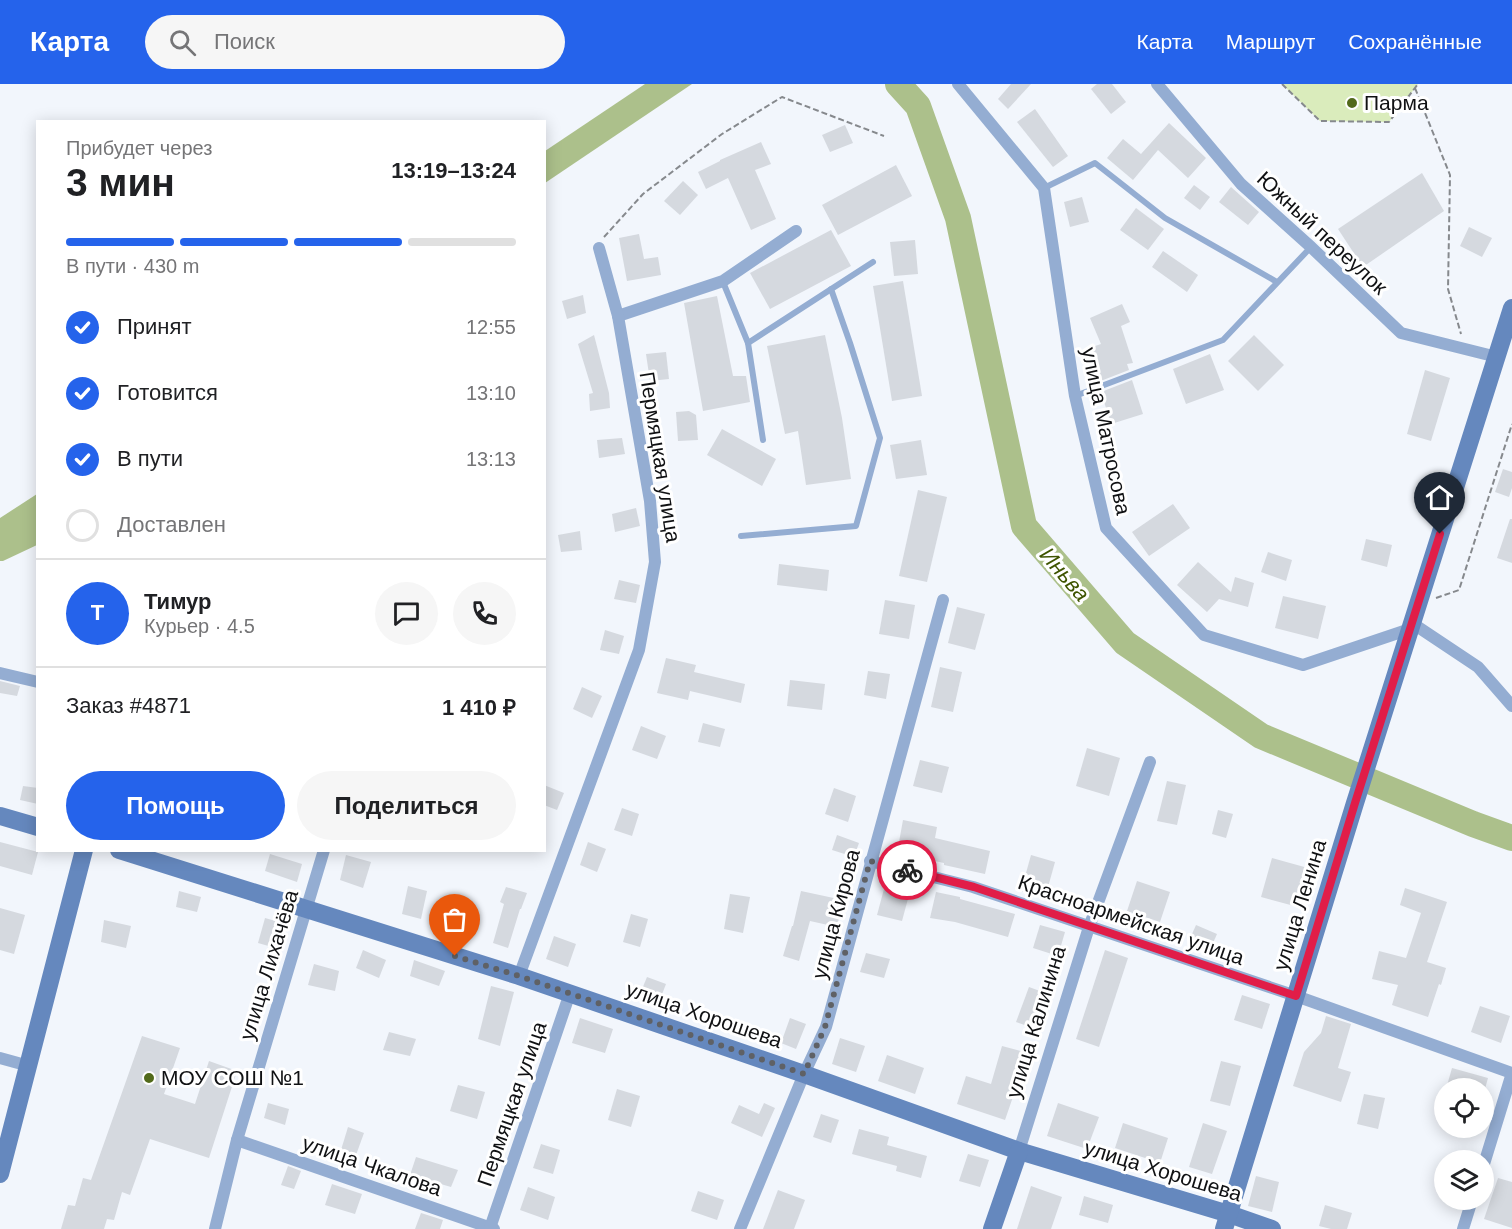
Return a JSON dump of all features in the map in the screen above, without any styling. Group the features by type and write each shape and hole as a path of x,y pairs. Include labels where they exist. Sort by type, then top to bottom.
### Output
{"street":[{"path":"958,84 1044,188"},
{"name":"Южный переулок","path":"1157,84 1240,184 1311,247 1401,333 1497,357"},
{"name":"улица Матросова","path":"1044,188 1075,396 1106,528 1204,635 1303,665 1411,626"},
{"path":"618,316 723,281 796,231"},
{"name":"Пермяцкая улица","path":"519,976 639,650 656,562 650,501 618,316 599,248"},
{"name":"улица Ленина","path":"1227,1221 1355,803 1512,308"},
{"name":"улица Кирова","path":"740,1229 825,1027 943,600"},
{"path":"1411,626 1479,667 1512,706"},
{"path":"0,673 36,682"},
{"name":"улица Калинина","path":"992,1229 1089,927 1150,762"},
{"path":"0,816 36,826"},
{"path":"0,1174 83,852"},
{"name":"улица Хорошева","path":"125,852 570,993 1227,1221 1272,1229"},
{"name":"улица Лихачёва","path":"215,1229 237,1140 323,852"},
{"name":"Красноармейская улица","path":"870,861 974,887 1296,996 1512,1073"},
{"name":"Пермяцкая улица","path":"492,1228 570,993"},
{"path":"0,1058 29,1066"},
{"path":"1488,1150 1512,1073"},
{"name":"улица Чкалова","path":"237,1140 492,1228"},
{"path":"1463,1229 1469,1210"}],"lane":[{"path":"1044,188 1095,163 1165,218 1277,282"},
{"path":"1075,396 1223,340 1311,247"},
{"path":"748,343 873,262"},
{"path":"723,281 748,343 763,440"},
{"path":"741,536 856,526 880,438 831,289"}],"path":[{"path":"1282,84 1320,122 1389,122 1418,84"},
{"path":"1415,88 1450,175 1448,289 1465,349"},
{"path":"599,248 604,236 644,194 722,134 782,97 884,136"},
{"path":"1430,600 1459,590 1512,424"}],"shaded area":[{"path":"645,84 692,84 546,182 546,150"},
{"name":"Парма","path":"1282,84 1418,84 1389,122 1320,121"},
{"path":"36,495 36,545 0,561 0,518"}],"building":[{"path":"1011,84 1031,84 1008,109 998,99"},
{"path":"1097,84 1112,84 1126,102 1111,114 1091,89"},
{"path":"1035,109 1068,156 1053,167 1017,122"},
{"path":"1169,123 1206,158 1188,178 1158,150 1133,180 1107,158 1123,139 1141,154"},
{"path":"845,125 853,143 830,152 822,135"},
{"path":"761,142 771,164 755,170 776,219 751,230 728,178 706,189 698,172"},
{"path":"896,165 912,196 838,235 822,205"},
{"path":"1422,173 1444,211 1363,267 1338,229"},
{"path":"683,181 698,195 680,215 664,201"},
{"path":"1194,185 1210,197 1200,210 1184,198"},
{"path":"1231,187 1259,212 1248,225 1219,202"},
{"path":"1082,197 1089,222 1070,227 1064,202"},
{"path":"1136,208 1164,229 1148,250 1120,230"},
{"path":"1469,227 1492,238 1482,257 1460,246"},
{"path":"831,230 851,266 770,309 750,273"},
{"path":"639,234 644,259 658,257 661,275 627,281 619,238"},
{"path":"915,240 918,274 894,276 890,242"},
{"path":"1163,251 1198,275 1187,292 1152,267"},
{"path":"903,281 922,396 892,401 873,286"},
{"path":"583,295 586,313 567,319 562,301"},
{"path":"717,296 733,376 746,376 750,402 703,411 684,303"},
{"path":"1122,304 1130,322 1121,326 1133,363 1127,364 1129,370 1098,382 1086,349 1101,344 1090,318"},
{"path":"594,335 609,393 610,408 590,411 589,394 593,393 578,344"},
{"path":"825,335 842,418 851,479 806,485 798,431 785,434 767,346"},
{"path":"1254,335 1284,365 1258,391 1228,361"},
{"path":"666,352 669,379 650,381 646,354"},
{"path":"1210,354 1224,390 1186,404 1173,369"},
{"path":"1425,370 1450,378 1431,441 1407,434"},
{"path":"1132,380 1143,414 1111,424 1101,392"},
{"path":"689,411 696,415 698,440 678,441 676,412"},
{"path":"722,429 776,459 762,486 707,455"},
{"path":"622,438 625,454 599,458 597,440"},
{"path":"921,440 927,475 896,479 890,445"},
{"path":"1503,469 1512,472 1512,488 1509,497 1495,492"},
{"path":"918,490 947,497 927,582 899,576"},
{"path":"1173,504 1190,528 1149,556 1132,532"},
{"path":"636,508 640,526 615,532 612,514"},
{"path":"1510,519 1512,519 1512,563 1497,558"},
{"path":"580,531 582,550 561,552 558,535"},
{"path":"1366,539 1392,545 1387,567 1361,560"},
{"path":"1268,552 1292,560 1286,581 1261,572"},
{"path":"1198,562 1231,592 1235,577 1254,583 1248,607 1219,599 1207,612 1177,585"},
{"path":"779,564 829,570 827,591 777,585"},
{"path":"619,580 640,585 636,603 614,599"},
{"path":"1283,596 1326,606 1318,639 1275,628"},
{"path":"885,600 915,605 909,639 879,634"},
{"path":"957,607 985,614 975,650 948,643"},
{"path":"605,630 624,636 619,654 600,650"},
{"path":"666,658 696,665 694,672 745,684 741,703 690,691 688,700 657,693"},
{"path":"940,667 962,672 953,712 931,707"},
{"path":"868,671 890,674 886,699 864,695"},
{"path":"790,680 825,684 822,710 787,706"},
{"path":"0,681 20,686 17,696 0,693"},
{"path":"582,687 602,696 592,718 573,709"},
{"path":"703,723 725,729 720,747 698,742"},
{"path":"641,726 666,736 657,759 632,750"},
{"path":"1087,748 1120,758 1109,796 1076,786"},
{"path":"920,760 949,767 942,793 913,786"},
{"path":"1167,781 1186,785 1177,825 1157,821"},
{"path":"23,786 36,788 36,804 20,800"},
{"path":"546,786 564,793 557,810 546,806"},
{"path":"834,788 856,796 848,822 825,814"},
{"path":"622,808 639,814 632,836 614,830"},
{"path":"1218,810 1233,814 1226,838 1212,834"},
{"path":"903,820 937,827 935,838 990,851 985,874 897,853"},
{"path":"837,835 859,843 854,857 832,850"},
{"path":"0,842 38,852 32,875 0,866"},
{"path":"588,842 606,849 597,872 580,865"},
{"path":"270,854 302,864 297,882 265,871"},
{"path":"346,855 371,862 363,888 340,880"},
{"path":"1031,855 1055,862 1045,898 1021,891"},
{"path":"1272,858 1308,868 1298,907 1261,897"},
{"path":"1137,881 1170,892 1160,922 1127,911"},
{"path":"408,886 427,891 421,919 402,914"},
{"path":"506,887 527,893 508,948 493,943 504,904 500,902"},
{"path":"1405,888 1447,902 1427,962 1446,968 1428,1017 1392,1005 1398,985 1372,979 1379,951 1406,958 1421,913 1400,905"},
{"path":"884,889 909,895 902,921 877,915"},
{"path":"179,891 201,897 197,912 176,907"},
{"path":"801,891 843,900 837,927 810,921 799,961 783,956"},
{"path":"936,892 1015,914 1008,937 955,922 930,918"},
{"path":"730,894 750,897 743,933 724,929"},
{"path":"0,908 25,915 14,954 0,950"},
{"path":"631,914 648,919 640,947 623,942"},
{"path":"265,918 286,924 279,949 258,943"},
{"path":"104,920 131,926 126,948 101,942"},
{"path":"1040,925 1065,932 1058,956 1033,948"},
{"path":"1196,925 1217,934 1209,952 1188,943"},
{"path":"554,936 576,944 568,967 546,959"},
{"path":"363,950 386,960 379,978 356,968"},
{"path":"1105,950 1128,958 1099,1047 1076,1039"},
{"path":"866,953 890,959 884,978 860,972"},
{"path":"414,960 445,971 439,986 410,976"},
{"path":"314,964 339,971 335,991 308,985"},
{"path":"647,977 666,984 659,1002 640,994"},
{"path":"491,986 514,992 500,1046 478,1039"},
{"path":"1029,987 1048,994 1036,1029 1016,1022"},
{"path":"1242,995 1270,1004 1262,1029 1234,1020"},
{"path":"1480,1006 1510,1016 1501,1043 1471,1032"},
{"path":"1326,1016 1351,1024 1338,1068 1351,1072 1341,1102 1293,1086 1304,1052 1321,1033"},
{"path":"580,1018 613,1029 605,1053 572,1043"},
{"path":"790,1018 806,1024 796,1049 781,1043"},
{"path":"389,1032 416,1039 410,1056 383,1050"},
{"path":"142,1036 180,1048 164,1094 195,1104 209,1061 237,1071 209,1158 150,1139 130,1195 122,1192 114,1220 107,1219 104,1229 61,1229 68,1205 75,1206 83,1178 91,1180"},
{"path":"840,1038 865,1046 856,1072 832,1064"},
{"path":"1002,1046 1028,1053 1005,1120 957,1104 966,1076 991,1084"},
{"path":"887,1055 924,1068 915,1094 878,1081"},
{"path":"1221,1061 1241,1066 1230,1106 1210,1101"},
{"path":"1452,1068 1488,1078 1449,1078"},
{"path":"458,1085 485,1092 477,1119 450,1111"},
{"path":"617,1089 640,1096 631,1127 608,1120"},
{"path":"1364,1094 1385,1098 1378,1129 1357,1124"},
{"path":"268,1103 289,1109 285,1125 264,1118"},
{"path":"764,1103 775,1108 762,1137 731,1123 739,1105 759,1114"},
{"path":"1058,1103 1099,1117 1087,1149 1047,1136"},
{"path":"821,1114 839,1120 831,1143 813,1137"},
{"path":"1123,1123 1168,1138 1160,1163 1115,1148"},
{"path":"1203,1123 1227,1131 1212,1174 1189,1167"},
{"path":"348,1127 364,1133 356,1155 341,1150"},
{"path":"859,1129 889,1137 887,1145 927,1156 921,1178 896,1171 897,1166 852,1154"},
{"path":"541,1144 560,1150 553,1174 533,1168"},
{"path":"968,1154 989,1160 980,1187 959,1181"},
{"path":"416,1157 458,1170 451,1187 410,1175"},
{"path":"288,1166 301,1171 294,1189 281,1185"},
{"path":"1256,1176 1279,1182 1272,1212 1248,1206"},
{"path":"1498,1178 1512,1182 1512,1228 1484,1219 1487,1210 1494,1210 1494,1190"},
{"path":"332,1184 362,1194 355,1214 325,1205"},
{"path":"1031,1186 1062,1197 1051,1229 1017,1229"},
{"path":"528,1187 555,1197 548,1220 520,1210"},
{"path":"778,1190 805,1200 794,1229 763,1229"},
{"path":"698,1191 724,1200 717,1220 691,1211"},
{"path":"1084,1196 1113,1205 1108,1223 1079,1215"},
{"path":"1325,1205 1352,1213 1347,1229 1319,1226"},
{"path":"421,1213 443,1220 440,1229 415,1229"}],"waterway":[{"name":"Иньва","path":"898,84 918,106 958,218 1024,526 1125,643 1261,736 1512,838"}],"way so far":[{"path":"455,956 804,1074 825,1027 870,861 907,870"}],"place":[{"name":"Парма","path":"1352,103"},
{"name":"МОУ СОШ №1","path":"149,1078"}],"route":[{"path":"907,870 974,887 1296,996 1440,534"}]}
